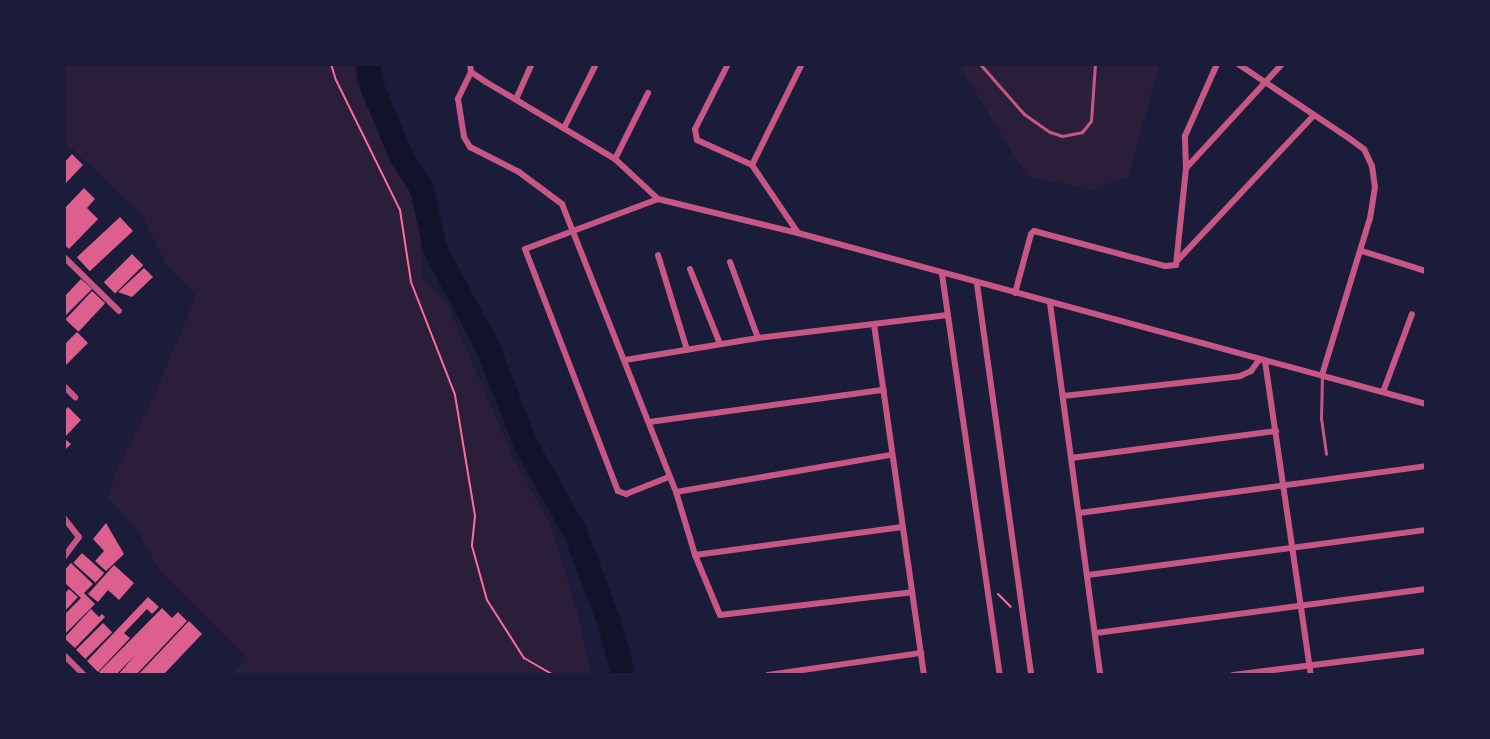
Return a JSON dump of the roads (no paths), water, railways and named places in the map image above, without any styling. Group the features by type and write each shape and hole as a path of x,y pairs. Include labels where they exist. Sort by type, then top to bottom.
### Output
{"street":[{"path":"517,97 532,64"},
{"path":"565,126 596,64"},
{"path":"728,64 695,129 701,143 752,165 798,233"},
{"path":"752,165 802,64"},
{"path":"1177,261 1186,168 1185,136 1217,64"},
{"path":"1238,64 1263,84 1364,149 1372,166 1375,187 1362,251 1322,375"},
{"path":"1186,168 1282,64"},
{"path":"912,592 722,615 718,612 695,555 676,492 562,204 519,172 470,147 457,110 458,99 471,68 615,159 658,199 798,233 1426,404"},
{"path":"615,159 648,93"},
{"path":"1015,293 1034,231 1173,267 1314,115"},
{"path":"658,199 528,245 526,252 618,491 626,494 669,477"},
{"path":"1362,251 1426,271"},
{"path":"658,255 687,350"},
{"path":"64,257 119,311"},
{"path":"730,262 758,338"},
{"path":"690,269 720,344"},
{"path":"942,274 1000,675"},
{"path":"977,284 1031,675"},
{"path":"1050,303 1100,675"},
{"path":"1383,392 1412,314"},
{"path":"625,360 758,338 948,315"},
{"path":"874,324 924,675"},
{"path":"1063,396 1240,376 1262,361"},
{"path":"1262,361 1276,431 1310,671"},
{"path":"64,386 75,397"},
{"path":"649,422 884,390"},
{"path":"1071,458 1276,431"},
{"path":"676,492 891,455"},
{"path":"1079,513 1426,466"},
{"path":"64,518 79,537 64,557"},
{"path":"695,555 902,527"},
{"path":"1088,575 1426,530"},
{"path":"1096,633 1426,589"},
{"path":"1233,675 1310,671 1426,651"},
{"path":"768,675 921,653"},
{"path":"64,655 84,675"},
{"path":"844,666 846,675"}],"lane":[{"path":"980,64 1024,114 1050,132 1062,136 1082,132 1091,121 1095,64"},
{"path":"1322,375 1321,418 1326,454"}],"waterway":[{"path":"368,64 373,89 402,158 422,189 435,249 488,348 526,445 575,532 608,619 624,675"}]}
